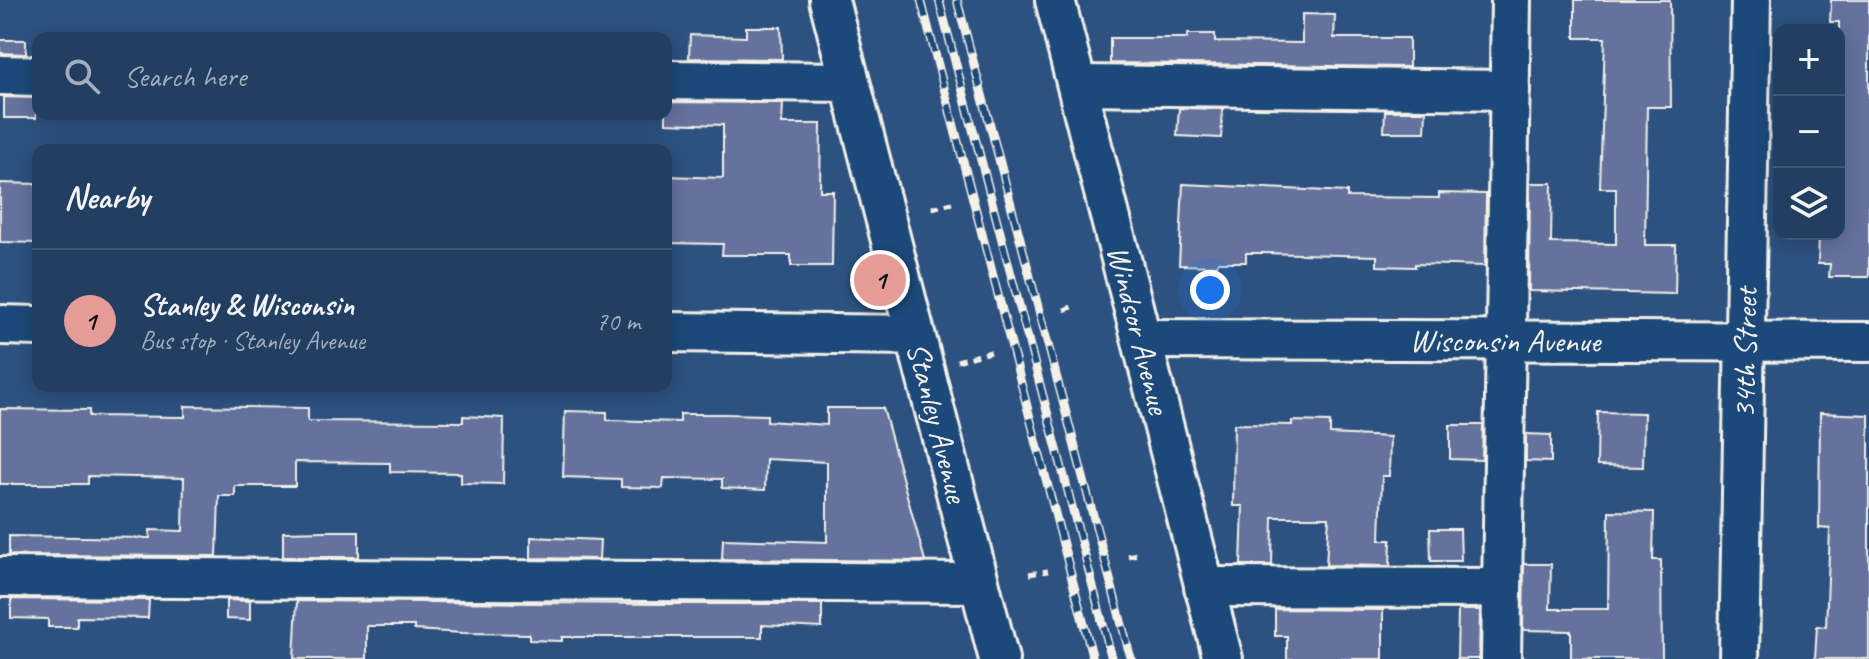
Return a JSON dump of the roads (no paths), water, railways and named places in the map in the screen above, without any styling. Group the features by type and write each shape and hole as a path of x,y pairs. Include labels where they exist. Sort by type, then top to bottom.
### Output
{"street":[{"name":"Stanley Avenue","path":"829,0 999,659"},
{"name":"Windsor Avenue","path":"1055,0 1223,659"},
{"path":"1501,659 1511,0"},
{"name":"34th Street","path":"1739,659 1751,0"},
{"path":"0,75 32,76"},
{"path":"672,80 849,82"},
{"path":"1078,85 1510,90"},
{"path":"0,325 32,326"},
{"path":"672,332 915,335"},
{"name":"Wisconsin Avenue","path":"1143,339 1869,342"},
{"path":"0,577 979,583"},
{"path":"1204,587 1502,588"}],"railway":[{"path":"921,0 1093,659"},
{"path":"939,0 1112,659"},
{"path":"957,0 1131,659"}],"place":[{"name":"Stanley & Wisconsin","path":"880,280"}]}
